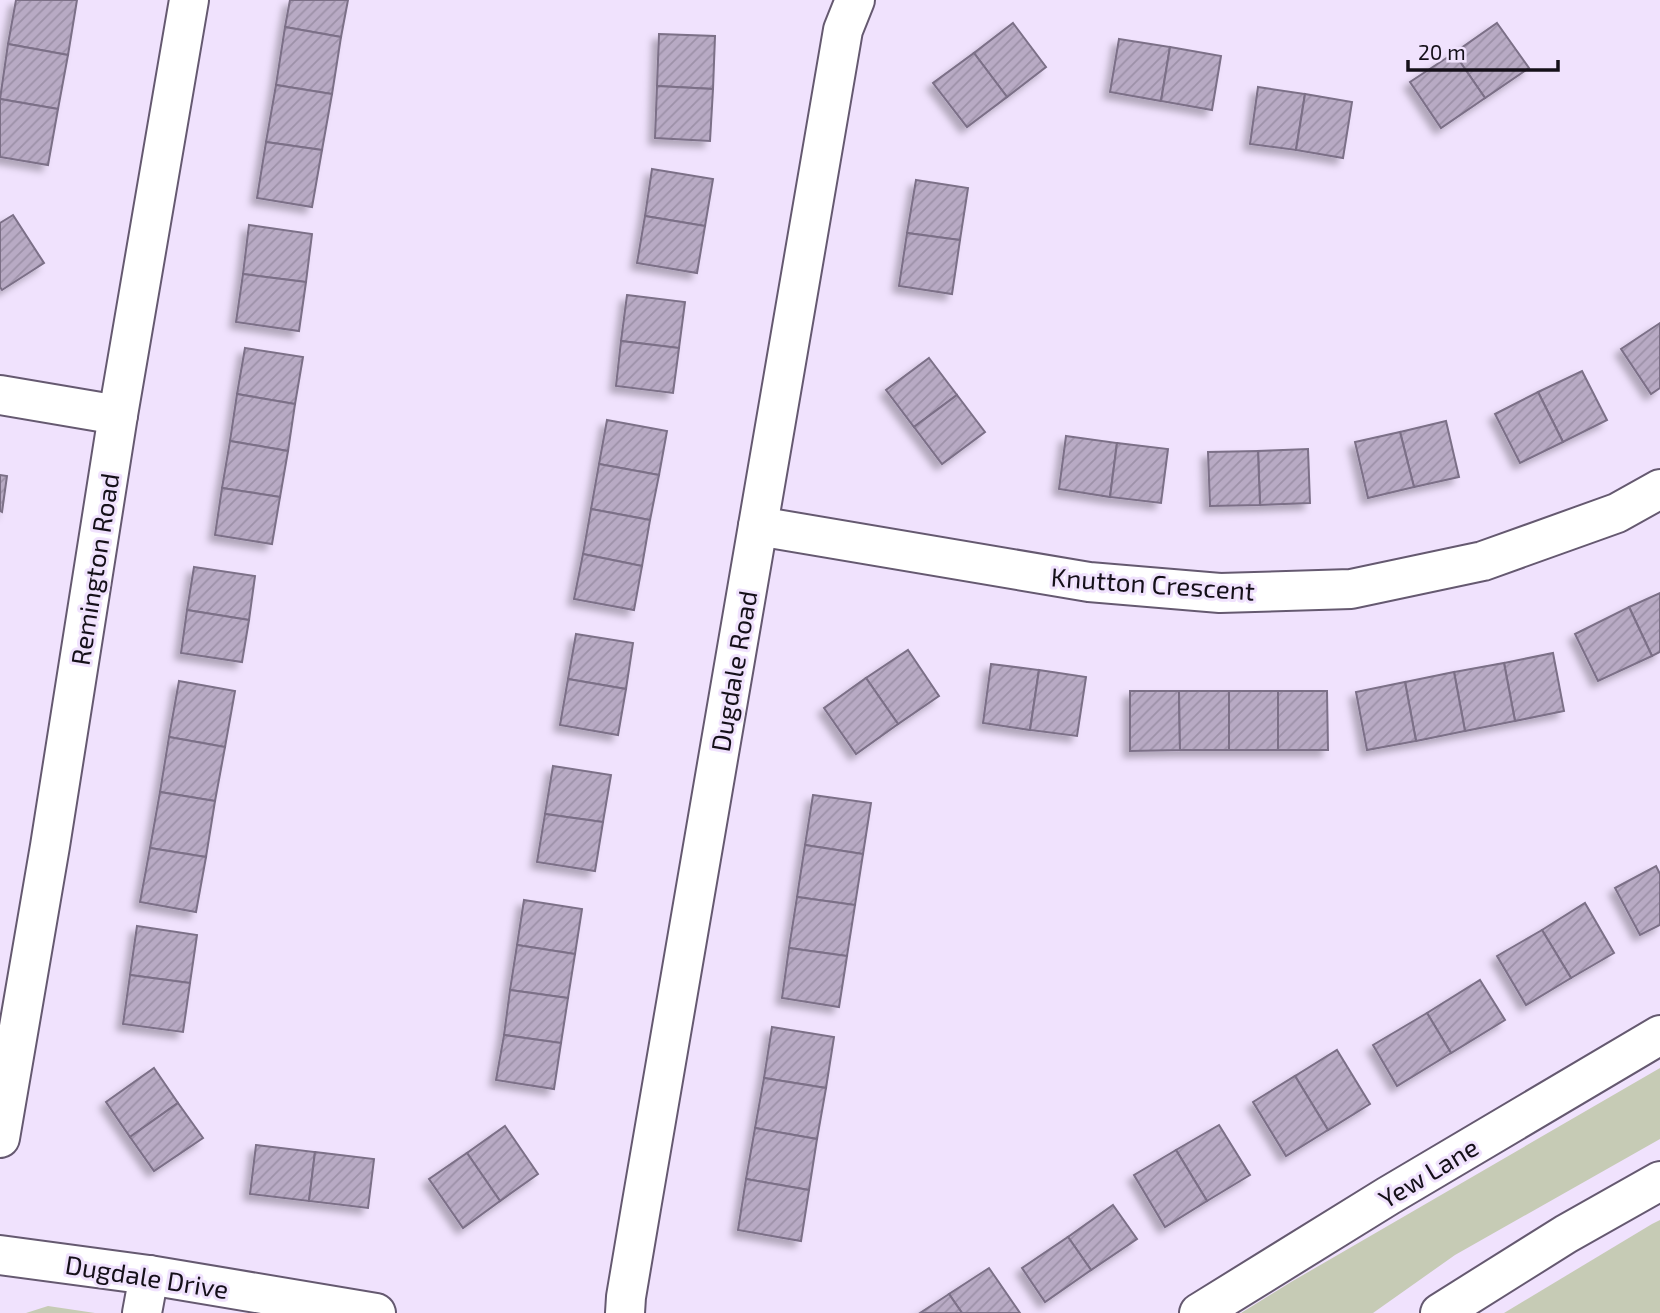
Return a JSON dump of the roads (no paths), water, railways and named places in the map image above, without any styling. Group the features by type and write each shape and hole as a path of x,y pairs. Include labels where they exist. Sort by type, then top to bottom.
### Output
{"street":[{"name":"Remington Road","path":"0,1138 189,0"},
{"name":"Dugdale Road","path":"625,1313 625,1297 758,526 841,10"},
{"path":"0,395 118,415"},
{"name":"Knutton Crescent","path":"758,526 1088,582 1220,593 1351,589 1483,561 1617,513 1660,489"},
{"name":"Yew Lane","path":"1199,1313 1400,1188 1660,1035"},
{"path":"1440,1313 1566,1234 1660,1181"},
{"name":"Dugdale Drive","path":"0,1255 149,1275 376,1313"},
{"path":"142,1313 149,1275"}]}
